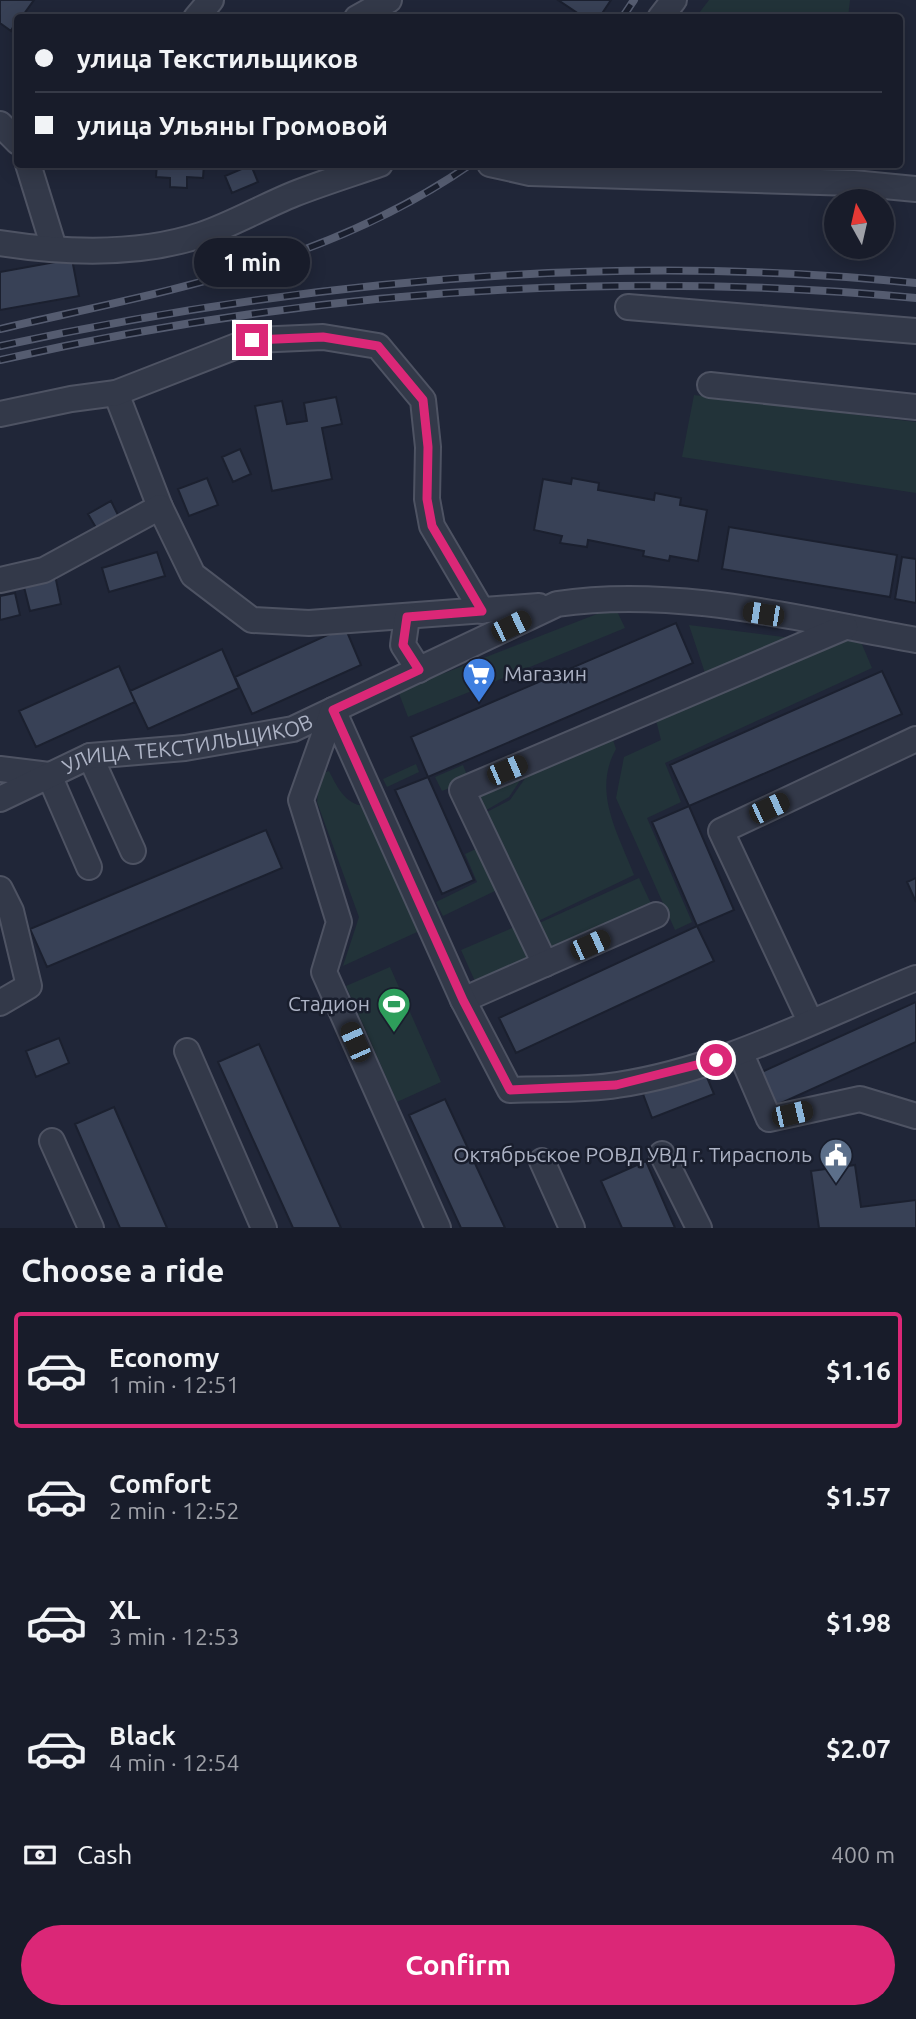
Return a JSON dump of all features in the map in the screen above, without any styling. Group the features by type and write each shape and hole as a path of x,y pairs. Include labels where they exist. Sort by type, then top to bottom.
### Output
{"street":[{"path":"199,14 211,0"},
{"path":"364,14 389,0"},
{"path":"663,14 674,0"},
{"path":"29,168 54,248"},
{"path":"0,243 54,248 134,248 199,235 293,194 368,168"},
{"path":"508,168 530,173 591,169 853,183 916,189"},
{"path":"628,307 916,331"},
{"path":"0,414 71,399 116,393 252,340 323,337 378,346 423,400 428,447 427,499 432,526 482,611"},
{"path":"710,385 916,407"},
{"path":"116,393 160,507 193,575 252,620 309,623 557,604"},
{"path":"0,580 44,570 160,507"},
{"name":"УЛИЦА ТЕКСТИЛЬЩИКОВ","path":"0,799 90,756 185,748 293,729 557,604 600,597 644,597 916,640"},
{"path":"407,617 403,645 419,670"},
{"path":"545,964 462,790 845,627"},
{"path":"333,710 301,800 338,922 324,972 438,1228"},
{"path":"333,710 463,1000 510,1090 616,1085 741,1054 810,1021 916,978"},
{"path":"810,1021 720,831 916,739"},
{"path":"90,756 133,851"},
{"name":"УЛИЦА ТЕКСТИЛЬЩИКОВ","path":"0,769 49,775"},
{"name":"УЛИЦА ТЕКСТИЛЬЩИКОВ","path":"49,775 89,867"},
{"path":"0,889 11,911 29,986 0,1003"},
{"path":"463,1000 656,915"},
{"path":"187,1051 264,1228"},
{"path":"741,1054 769,1119 860,1099 916,1116"},
{"path":"52,1141 91,1228"},
{"path":"662,1154 699,1228"},
{"path":"542,1161 572,1228"}],"shaded area":[{"path":"709,0 850,0 848,14 698,14"},
{"path":"694,395 916,422 916,493 682,457"},
{"path":"615,607 625,628 408,717 398,691"},
{"path":"689,625 799,639 707,679"},
{"path":"855,628 872,668 665,763 681,802 647,818 692,922 675,930 616,798 624,757 661,740 654,712"},
{"path":"612,737 616,749 606,781 607,797 615,828 634,875 534,923 485,813 510,800 526,777"},
{"path":"416,764 419,772 387,787 383,779"},
{"path":"463,765 469,780 442,791 435,777"},
{"path":"329,771 341,792 351,802 374,806 428,927 343,966 359,917 317,802 320,774"},
{"path":"523,776 509,797 483,812 473,791"},
{"path":"478,848 497,890 443,916 436,902 477,882 465,854"},
{"path":"639,878 654,910 549,958 535,925"},
{"path":"519,925 535,963 478,988 461,950"},
{"name":"Стадион","path":"390,967 441,1082 397,1102 346,986"}],"building":[{"path":"0,0 34,0 24,14 14,14 11,31 0,23"},
{"path":"558,0 611,0 602,14 579,14"},
{"path":"157,168 204,168 203,178 187,177 187,188 170,187 170,178 156,177"},
{"path":"244,168 252,168 258,182 232,193 225,176"},
{"path":"72,259 79,296 0,310 0,272"},
{"path":"336,397 342,424 322,428 332,479 272,491 255,406 282,401 287,424 307,421 304,403"},
{"path":"240,449 251,474 233,482 222,457"},
{"path":"207,478 218,505 189,516 178,489"},
{"path":"572,478 599,483 598,490 654,500 655,493 681,498 680,505 707,510 698,561 670,556 669,561 643,556 644,551 588,540 587,547 560,543 562,536 534,530 543,479 571,484"},
{"path":"111,501 120,519 98,531 88,514"},
{"path":"729,527 897,555 890,597 722,569"},
{"path":"157,552 165,576 109,592 102,568"},
{"path":"902,557 916,559 916,603 895,599"},
{"path":"55,575 61,604 30,611 23,583"},
{"path":"15,593 20,615 0,620 0,596"},
{"path":"676,623 693,663 428,777 411,737"},
{"path":"345,627 361,665 252,714 235,677"},
{"path":"222,649 239,688 148,729 130,691"},
{"path":"119,666 135,702 36,747 19,711"},
{"path":"882,671 902,714 689,806 670,765"},
{"path":"428,777 474,880 442,894 395,790"},
{"path":"689,806 734,910 697,926 652,822"},
{"path":"266,830 282,868 47,967 30,929"},
{"path":"916,878 916,902 907,882"},
{"path":"697,926 714,961 516,1053 499,1018"},
{"path":"916,1002 916,1042 768,1109 753,1076"},
{"path":"59,1038 69,1063 36,1077 26,1051"},
{"path":"259,1044 341,1228 293,1228 218,1062"},
{"path":"704,1070 714,1094 652,1118 643,1094"},
{"path":"445,1099 505,1228 461,1228 409,1115"},
{"path":"114,1107 167,1228 120,1228 75,1124"},
{"path":"646,1161 675,1228 622,1228 601,1181"},
{"name":"Октябрьское РОВД УВД г. Тирасполь","path":"855,1165 861,1207 916,1200 916,1228 819,1228 811,1171"}],"railway":[{"path":"625,14 634,0"},
{"path":"0,329 184,286 244,270 302,250 359,227 416,198 465,168"},
{"path":"0,346 227,304 341,289 456,279 571,272 686,271 801,274 916,283"},
{"path":"0,360 227,318 341,303 456,293 570,287 685,286 916,298"}],"place":[{"name":"Магазин","path":"479,704"},
{"name":"Стадион","path":"394,1034"},
{"name":"Октябрьское РОВД УВД г. Тирасполь","path":"836,1185"}],"route":[{"path":"252,340 323,337 378,346 423,400 428,447 427,499 432,526 482,611 407,617 402,631 403,645 410,660 419,670 333,710 463,1000 510,1090 616,1085 716,1060"}]}
